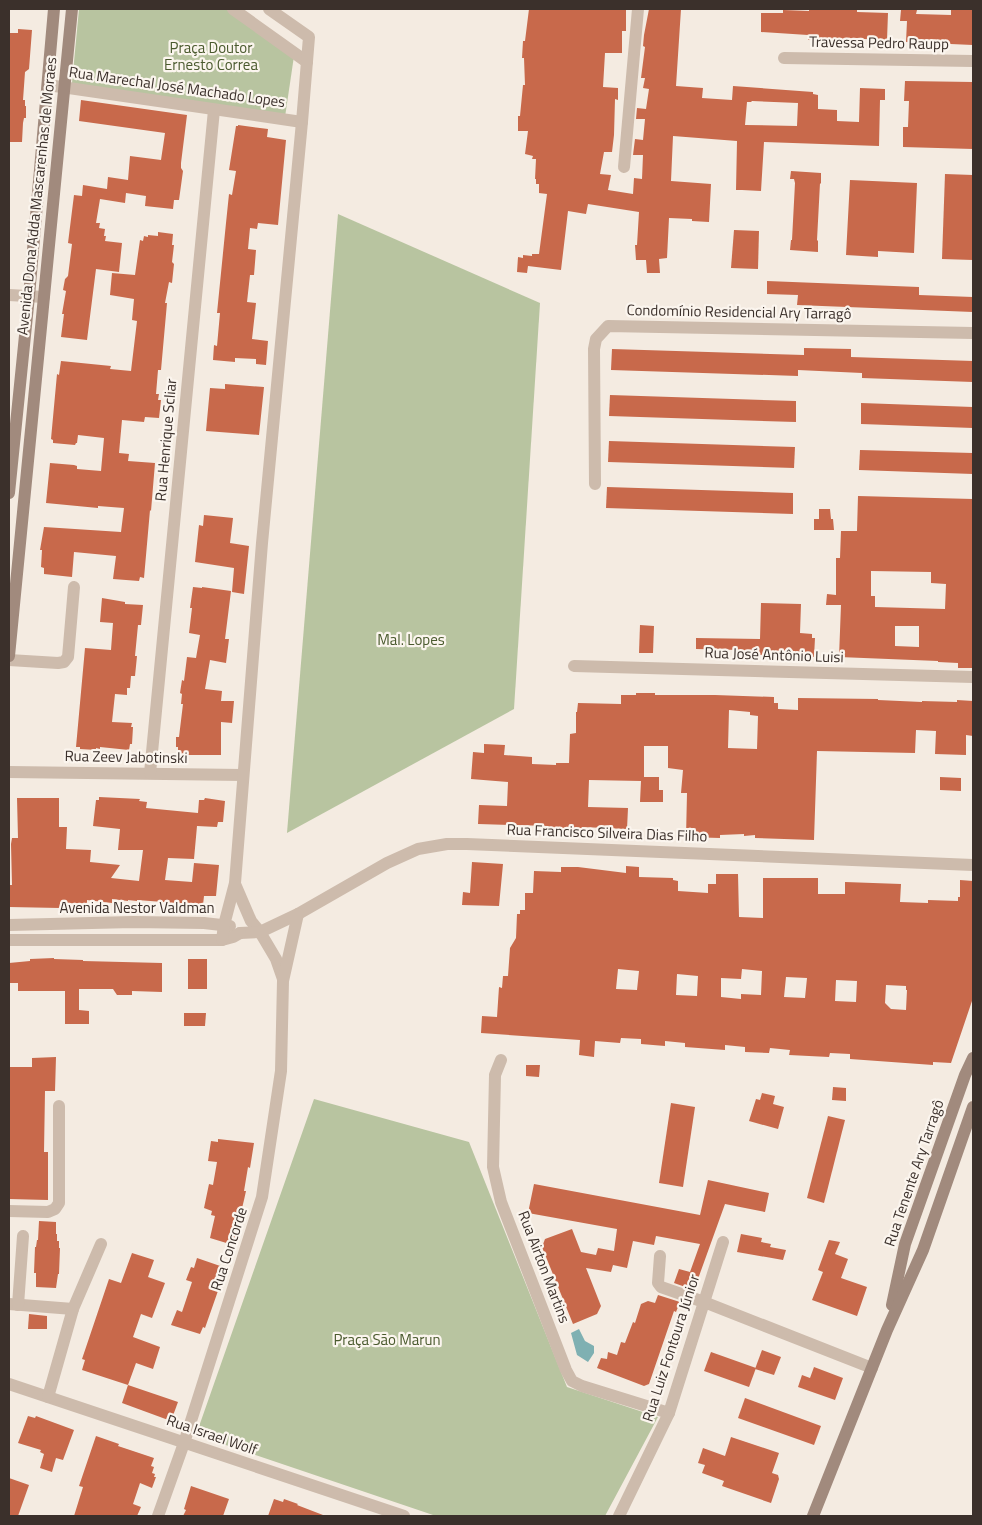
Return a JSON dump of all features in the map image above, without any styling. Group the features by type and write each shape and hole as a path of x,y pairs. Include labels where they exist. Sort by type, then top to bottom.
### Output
{"main road":[{"name":"Avenida Dona Adda Mascarenhas de Moraes","path":"9,493 11,445 29,296 54,9"},
{"name":"Avenida Dona Adda Mascarenhas de Moraes","path":"9,656 72,9"},
{"name":"Rua Tenente Ary Tarragô","path":"887,1330 905,1244 965,1075 973,1058"},
{"name":"Rua Tenente Ary Tarragô","path":"813,1516 887,1330 923,1250 973,1107"}],"street":[{"path":"233,9 307,62"},
{"path":"222,940 235,883 262,534 309,37 269,9"},
{"path":"624,167 638,9"},
{"name":"Travessa Pedro Raupp","path":"784,58 973,61"},
{"name":"Rua Marechal José Machado Lopes","path":"48,85 302,122"},
{"name":"Rua Henrique Scliar","path":"150,773 214,110"},
{"path":"9,295 44,297"},
{"name":"Condomínio Residencial Ary Tarragô","path":"595,484 594,349 596,339 608,326 973,333"},
{"path":"11,445 29,446"},
{"path":"9,660 64,662 68,657 74,587"},
{"name":"Rua José Antônio Luisi","path":"574,666 973,677"},
{"name":"Rua Zeev Jabotinski","path":"9,772 244,775"},
{"name":"Rua Francisco Silveira Dias Filho","path":"260,932 298,914 355,880 403,855 418,849 447,844 973,865"},
{"name":"Rua Concorde","path":"235,883 251,921 276,959 283,982"},
{"name":"Rua Concorde","path":"158,1516 184,1443 262,1197 280,1071 283,982 298,914"},
{"name":"Avenida Nestor Valdman","path":"9,925 133,922 204,923 233,927 240,933"},
{"path":"9,940 222,940 240,933 260,932"},
{"name":"Rua Airton Martins","path":"501,1060 495,1075 493,1167 496,1184 501,1202 566,1370 572,1381 582,1386 670,1413"},
{"path":"9,1211 48,1212 55,1210 59,1203 59,1106"},
{"path":"23,1236 14,1304 73,1309"},
{"name":"Rua Luiz Fontoura Júnior","path":"619,1516 670,1413 723,1242"},
{"path":"48,1397 73,1309 101,1244"},
{"path":"660,1256 659,1285 872,1368"},
{"name":"Rua Israel Wolf","path":"9,1384 404,1516"}],"green space":[{"name":"Praça Doutor Ernesto Correa","path":"79,9 226,9 294,56 285,117 72,83"},
{"name":"Mal. Lopes","path":"338,214 540,303 514,709 287,833"},
{"name":"Praça São Marun","path":"314,1099 469,1142 567,1387 658,1417 605,1516 436,1516 196,1435"}],"water":[{"path":"579,1329 585,1341 594,1346 594,1353 588,1362 577,1355 571,1333"}],"building":[{"path":"529,9 626,9 626,31 622,31 622,53 605,53 603,87 618,88 618,100 615,99 612,152 604,152 600,174 611,175 608,190 633,194 634,178 642,179 643,155 633,155 635,139 643,140 645,119 636,119 637,108 646,109 649,89 643,88 645,78 641,78 645,47 643,46 644,35 649,9 681,9 676,86 703,88 702,98 732,100 733,86 813,92 813,94 818,95 818,109 837,110 837,121 859,122 860,88 885,89 885,100 880,100 879,146 764,142 761,191 736,190 737,141 673,136 671,181 711,184 709,222 669,218 667,258 659,259 660,273 647,273 646,260 636,260 635,245 637,245 639,212 588,204 586,214 568,211 561,270 528,266 527,273 517,272 518,257 523,258 523,255 532,256 532,254 539,254 547,194 539,193 539,184 536,184 536,159 532,159 533,156 525,154 528,131 518,131 518,116 520,116 523,85 525,85 524,58 522,58 523,41 525,41","holes":["747,102 798,103 797,126 745,125"]},
{"path":"809,9 857,9 857,12 888,13 887,40 808,40 808,35 761,32 761,13 783,13 783,10 809,11"},
{"path":"951,9 973,9 973,45 906,42 907,21 900,21 901,10 917,10 916,14 951,15"},
{"path":"18,29 32,30 29,69 25,72 23,100 25,100 26,106 26,118 24,118 23,123 22,142 9,142 9,33 18,33"},
{"path":"905,81 973,82 973,149 903,147 903,127 908,127 909,101 904,101"},
{"path":"81,100 187,115 179,200 174,200 173,209 145,206 146,196 126,193 125,203 100,199 96,223 100,223 99,228 105,229 105,241 122,243 119,272 96,269 87,340 61,337 66,291 63,290 65,279 68,276 72,244 68,243 74,195 82,196 83,185 107,189 108,177 128,180 130,156 161,160 165,133 79,121"},
{"path":"236,126 268,129 267,137 286,140 278,225 258,223 257,229 250,228 248,249 256,250 254,275 250,275 247,302 256,303 252,339 268,341 266,365 256,364 256,359 235,358 235,362 213,360 214,345 217,346 220,313 217,313 229,194 232,195 236,171 229,170"},
{"path":"791,171 821,173 818,252 790,250 795,183 794,179 790,179"},
{"path":"945,174 973,175 973,260 942,259"},
{"path":"850,180 917,183 914,253 878,251 878,257 846,255"},
{"path":"734,230 759,231 758,269 731,268"},
{"path":"158,232 173,234 172,245 174,245 172,283 169,282 165,303 167,303 161,370 158,370 156,394 159,394 158,400 161,400 159,418 145,417 144,422 122,420 119,453 129,454 128,461 155,463 144,578 140,577 139,581 113,579 116,556 74,552 72,577 44,574 44,568 41,567 42,550 40,550 44,527 121,532 124,508 98,506 98,508 46,503 50,463 74,465 77,466 77,469 101,471 104,438 78,435 75,445 53,443 51,439 57,374 59,375 61,361 111,366 110,369 131,371 137,321 132,320 134,299 110,295 112,273 135,275 140,240 143,241 144,236 148,237 148,235 158,236"},
{"path":"767,281 919,287 919,295 973,297 973,312 797,305 798,295 767,294"},
{"path":"804,348 851,349 851,357 973,361 973,382 862,378 862,373 798,370 798,376 611,370 612,349 804,355"},
{"path":"225,384 264,387 259,435 206,431 210,388 225,389"},
{"path":"610,395 796,401 796,422 609,416"},
{"path":"861,403 973,407 973,428 861,424"},
{"path":"609,441 795,447 794,468 608,462"},
{"path":"860,450 973,453 973,474 859,470"},
{"path":"607,487 793,493 793,514 606,508"},
{"path":"858,496 973,499 973,668 958,668 958,663 938,661 839,657 841,605 826,605 827,594 836,595 836,558 840,558 841,531 857,531","holes":["871,571 931,572 931,583 946,584 945,609 875,607 875,596 871,596","895,626 919,626 919,647 895,646"]},
{"path":"819,509 830,509 834,530 814,530 814,519 819,519"},
{"path":"204,515 233,518 230,543 249,546 244,594 232,592 234,568 195,562 199,525 203,526"},
{"path":"193,587 231,591 225,639 229,639 226,663 210,660 205,689 222,691 221,701 234,701 232,723 221,722 221,755 178,755 178,747 176,747 176,737 179,737 183,704 181,704 182,694 180,693 182,680 184,681 187,657 196,658 200,635 189,633"},
{"path":"102,598 125,602 125,604 143,605 141,625 138,625 135,676 131,676 127,695 115,694 112,722 132,723 132,744 130,744 129,750 100,747 100,749 96,748 96,750 76,747 85,648 111,650 113,623 100,622"},
{"path":"761,603 801,604 800,633 812,634 812,638 815,638 814,657 760,655 760,657 740,657 740,650 696,649 696,638 760,639"},
{"path":"640,625 654,626 653,653 639,653"},
{"path":"636,693 655,693 655,695 774,697 774,703 778,703 778,709 798,710 798,698 878,699 922,702 973,701 973,736 966,735 966,755 935,754 936,731 916,730 915,753 817,751 814,840 755,838 755,835 744,836 744,834 720,835 720,838 686,837 687,793 681,793 683,770 668,768 668,746 644,746 644,777 659,777 659,790 663,790 663,802 640,802 641,781 589,780 588,807 628,808 627,829 582,827 582,831 548,831 548,826 478,824 479,805 507,806 508,782 471,779 473,752 484,753 484,744 505,745 504,755 532,757 532,764 556,765 556,763 569,763 570,734 576,733 578,703 621,704 621,695 636,695","holes":["729,710 750,712 750,715 758,716 757,749 728,748"]},
{"path":"940,777 961,778 961,791 940,790"},
{"path":"99,797 140,799 139,801 147,802 146,808 198,813 199,800 204,800 205,798 225,801 223,822 218,822 217,827 197,826 194,859 168,858 165,880 192,882 194,863 219,865 216,896 204,896 203,905 112,899 112,903 87,900 87,905 60,902 60,908 9,907 9,885 12,885 11,844 12,838 18,838 17,798 59,798 59,827 67,827 66,849 91,850 90,862 120,865 111,878 139,881 143,850 118,850 120,829 93,826 96,800 99,800"},
{"path":"472,862 503,864 499,906 462,905 463,892 470,893"},
{"path":"626,866 639,867 639,877 673,878 673,880 678,881 678,891 708,893 708,884 716,884 716,874 738,874 739,917 763,918 763,878 818,878 818,894 845,894 845,882 901,884 900,902 928,903 928,900 958,901 958,897 960,897 960,880 973,881 973,998 951,1063 933,1062 933,1065 850,1059 850,1054 830,1053 829,1057 789,1055 790,1050 770,1048 769,1053 745,1052 745,1047 725,1045 725,1050 685,1047 685,1043 665,1041 665,1046 641,1044 641,1039 621,1038 620,1043 595,1041 594,1057 579,1055 580,1040 481,1033 482,1016 497,1017 499,987 502,988 503,976 508,976 510,948 516,938 517,914 520,914 520,910 525,910 525,893 533,893 534,871 561,872 561,867 578,867 626,873","holes":["618,969 639,971 637,990 616,989","742,969 762,971 761,995 741,994 741,999 721,997 721,978 741,979","677,974 698,976 697,996 676,995","786,977 807,978 805,998 784,997","836,980 857,981 856,1002 835,1001","886,985 906,986 906,1010 891,1009 885,1003"]},
{"path":"54,958 83,961 162,963 162,992 132,991 132,995 117,995 113,989 79,989 79,1010 89,1011 89,1024 65,1024 65,991 18,991 18,983 9,983 9,963 30,961 30,959"},
{"path":"188,959 207,959 207,989 188,989"},
{"path":"184,1013 206,1013 205,1026 184,1026"},
{"path":"56,1057 55,1091 45,1091 44,1152 48,1152 48,1200 9,1199 9,1067 32,1067 32,1058"},
{"path":"526,1065 540,1065 539,1077 526,1076"},
{"path":"833,1087 846,1088 846,1101 832,1100"},
{"path":"762,1093 775,1096 773,1104 784,1107 778,1129 749,1121 756,1099 760,1100"},
{"path":"671,1103 695,1107 683,1187 659,1183"},
{"path":"828,1116 845,1120 824,1203 807,1198"},
{"path":"218,1139 254,1143 244,1191 246,1191 233,1245 210,1238 215,1216 211,1215 212,1211 204,1208 209,1184 213,1185 217,1162 208,1161 211,1141 218,1142"},
{"path":"708,1180 769,1193 765,1212 725,1204 694,1290 674,1283 679,1269 690,1272 700,1244 656,1236 654,1245 633,1241 627,1268 613,1265 611,1272 586,1268 601,1306 597,1314 573,1324 542,1247 545,1239 572,1229 581,1252 596,1255 598,1248 614,1251 617,1229 528,1213 534,1184 700,1215"},
{"path":"39,1221 56,1222 57,1241 59,1241 60,1248 59,1274 56,1288 36,1287 36,1273 34,1273 35,1247 38,1240"},
{"path":"741,1234 762,1238 761,1242 771,1244 770,1247 786,1250 783,1260 737,1252"},
{"path":"829,1240 840,1242 835,1254 848,1259 841,1278 867,1287 857,1316 812,1300 823,1272 818,1270"},
{"path":"132,1253 154,1260 148,1277 165,1283 152,1318 141,1314 133,1337 160,1347 153,1369 136,1363 128,1385 82,1370 85,1360 82,1359 109,1279 121,1283"},
{"path":"197,1258 226,1268 205,1328 203,1327 200,1334 171,1325 177,1310 182,1312 192,1282 186,1280 191,1267 194,1268"},
{"path":"658,1295 680,1302 676,1312 674,1311 649,1384 644,1386 597,1368 601,1358 607,1359 608,1352 617,1355 621,1342 625,1343 633,1322 635,1323 641,1304 648,1301 655,1303"},
{"path":"29,1314 47,1316 47,1329 28,1329"},
{"path":"762,1350 781,1357 774,1375 755,1369"},
{"path":"711,1352 756,1368 749,1387 704,1371"},
{"path":"814,1367 843,1378 835,1400 798,1387 802,1375 810,1378"},
{"path":"128,1385 178,1402 171,1421 122,1403"},
{"path":"745,1398 821,1426 814,1445 738,1418"},
{"path":"28,1416 35,1418 36,1416 74,1430 63,1460 56,1458 52,1472 40,1468 44,1454 40,1452 41,1450 18,1443"},
{"path":"96,1436 119,1444 118,1446 154,1458 151,1466 154,1467 152,1473 156,1477 152,1488 140,1483 133,1504 141,1507 137,1516 74,1516 83,1487 79,1486"},
{"path":"731,1437 779,1453 772,1473 778,1475 779,1479 771,1503 722,1486 724,1481 702,1473 705,1465 698,1463 703,1448 725,1456"},
{"path":"9,1478 29,1485 18,1516 9,1516"},
{"path":"191,1486 229,1499 223,1516 183,1516"},
{"path":"274,1499 283,1502 284,1499 323,1516 268,1516"}]}
